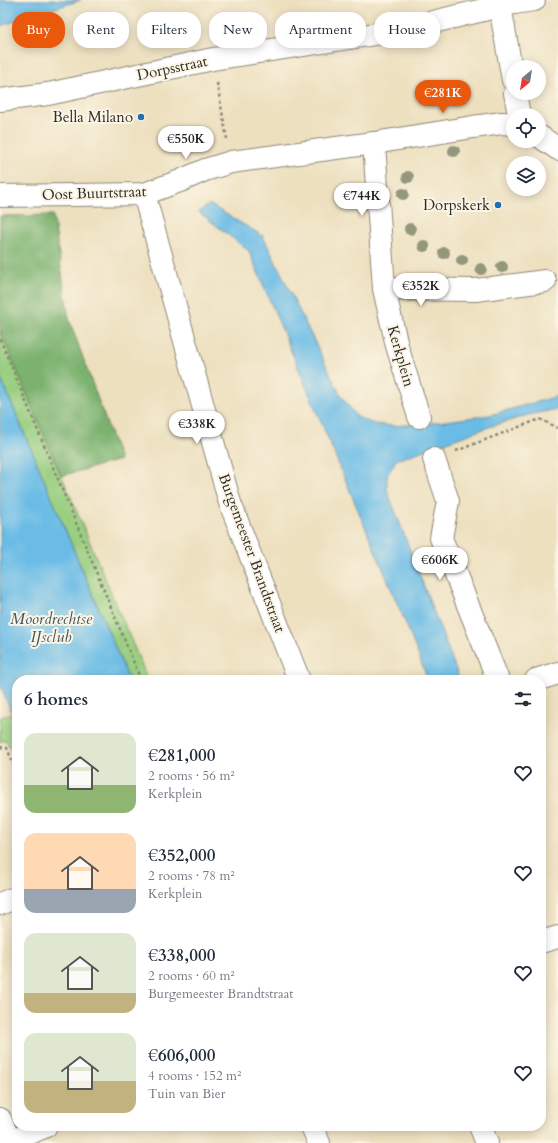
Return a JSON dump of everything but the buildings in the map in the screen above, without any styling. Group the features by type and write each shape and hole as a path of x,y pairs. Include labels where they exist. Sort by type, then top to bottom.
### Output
{"street":[{"name":"Dorpsstraat","path":"0,100 48,94 213,59 395,30 515,2"},
{"path":"514,60 515,2"},
{"path":"374,143 473,127 506,123"},
{"path":"546,141 558,149"},
{"name":"Oost Buurtstraat","path":"0,196 144,194 180,182 205,170 231,162 374,143"},
{"name":"Kerkplein","path":"374,143 384,289 396,346 419,417"},
{"name":"Burgemeester Brandtstraat","path":"144,194 230,503 297,675"},
{"path":"384,289 476,290 545,281"},
{"path":"434,459 448,501 441,538 496,675"},
{"path":"546,677 558,673"},
{"path":"0,904 12,899"},
{"path":"546,940 558,936"},
{"path":"0,1120 9,1143 35,1131"},
{"path":"314,1131 319,1143"},
{"path":"482,1131 486,1143"}],"path":[{"path":"213,59 231,162"},
{"path":"0,339 139,675"},
{"path":"434,459 540,419 558,428"},
{"path":"0,747 7,748 12,760"}],"green space":[{"path":"53,215 69,319 120,460 61,476 0,330 0,216"},
{"path":"0,330 146,675 127,675 0,376"},
{"path":"12,713 12,753 6,740 0,742 0,718"}],"water":[{"path":"0,0 81,0 44,12 12,12 12,22 0,26"},
{"path":"209,204 263,236 341,396 357,417 374,424 393,426 430,423 490,415 558,396 558,409 528,415 489,427 396,460 387,476 387,490 458,675 426,675 249,251 199,212"},
{"name":"Moordrechtse IJsclub","path":"0,376 127,675 12,675 12,714 0,684"}],"place":[{"name":"Bella Milano","path":"141,117"},
{"name":"Dorpskerk","path":"498,205"}]}
